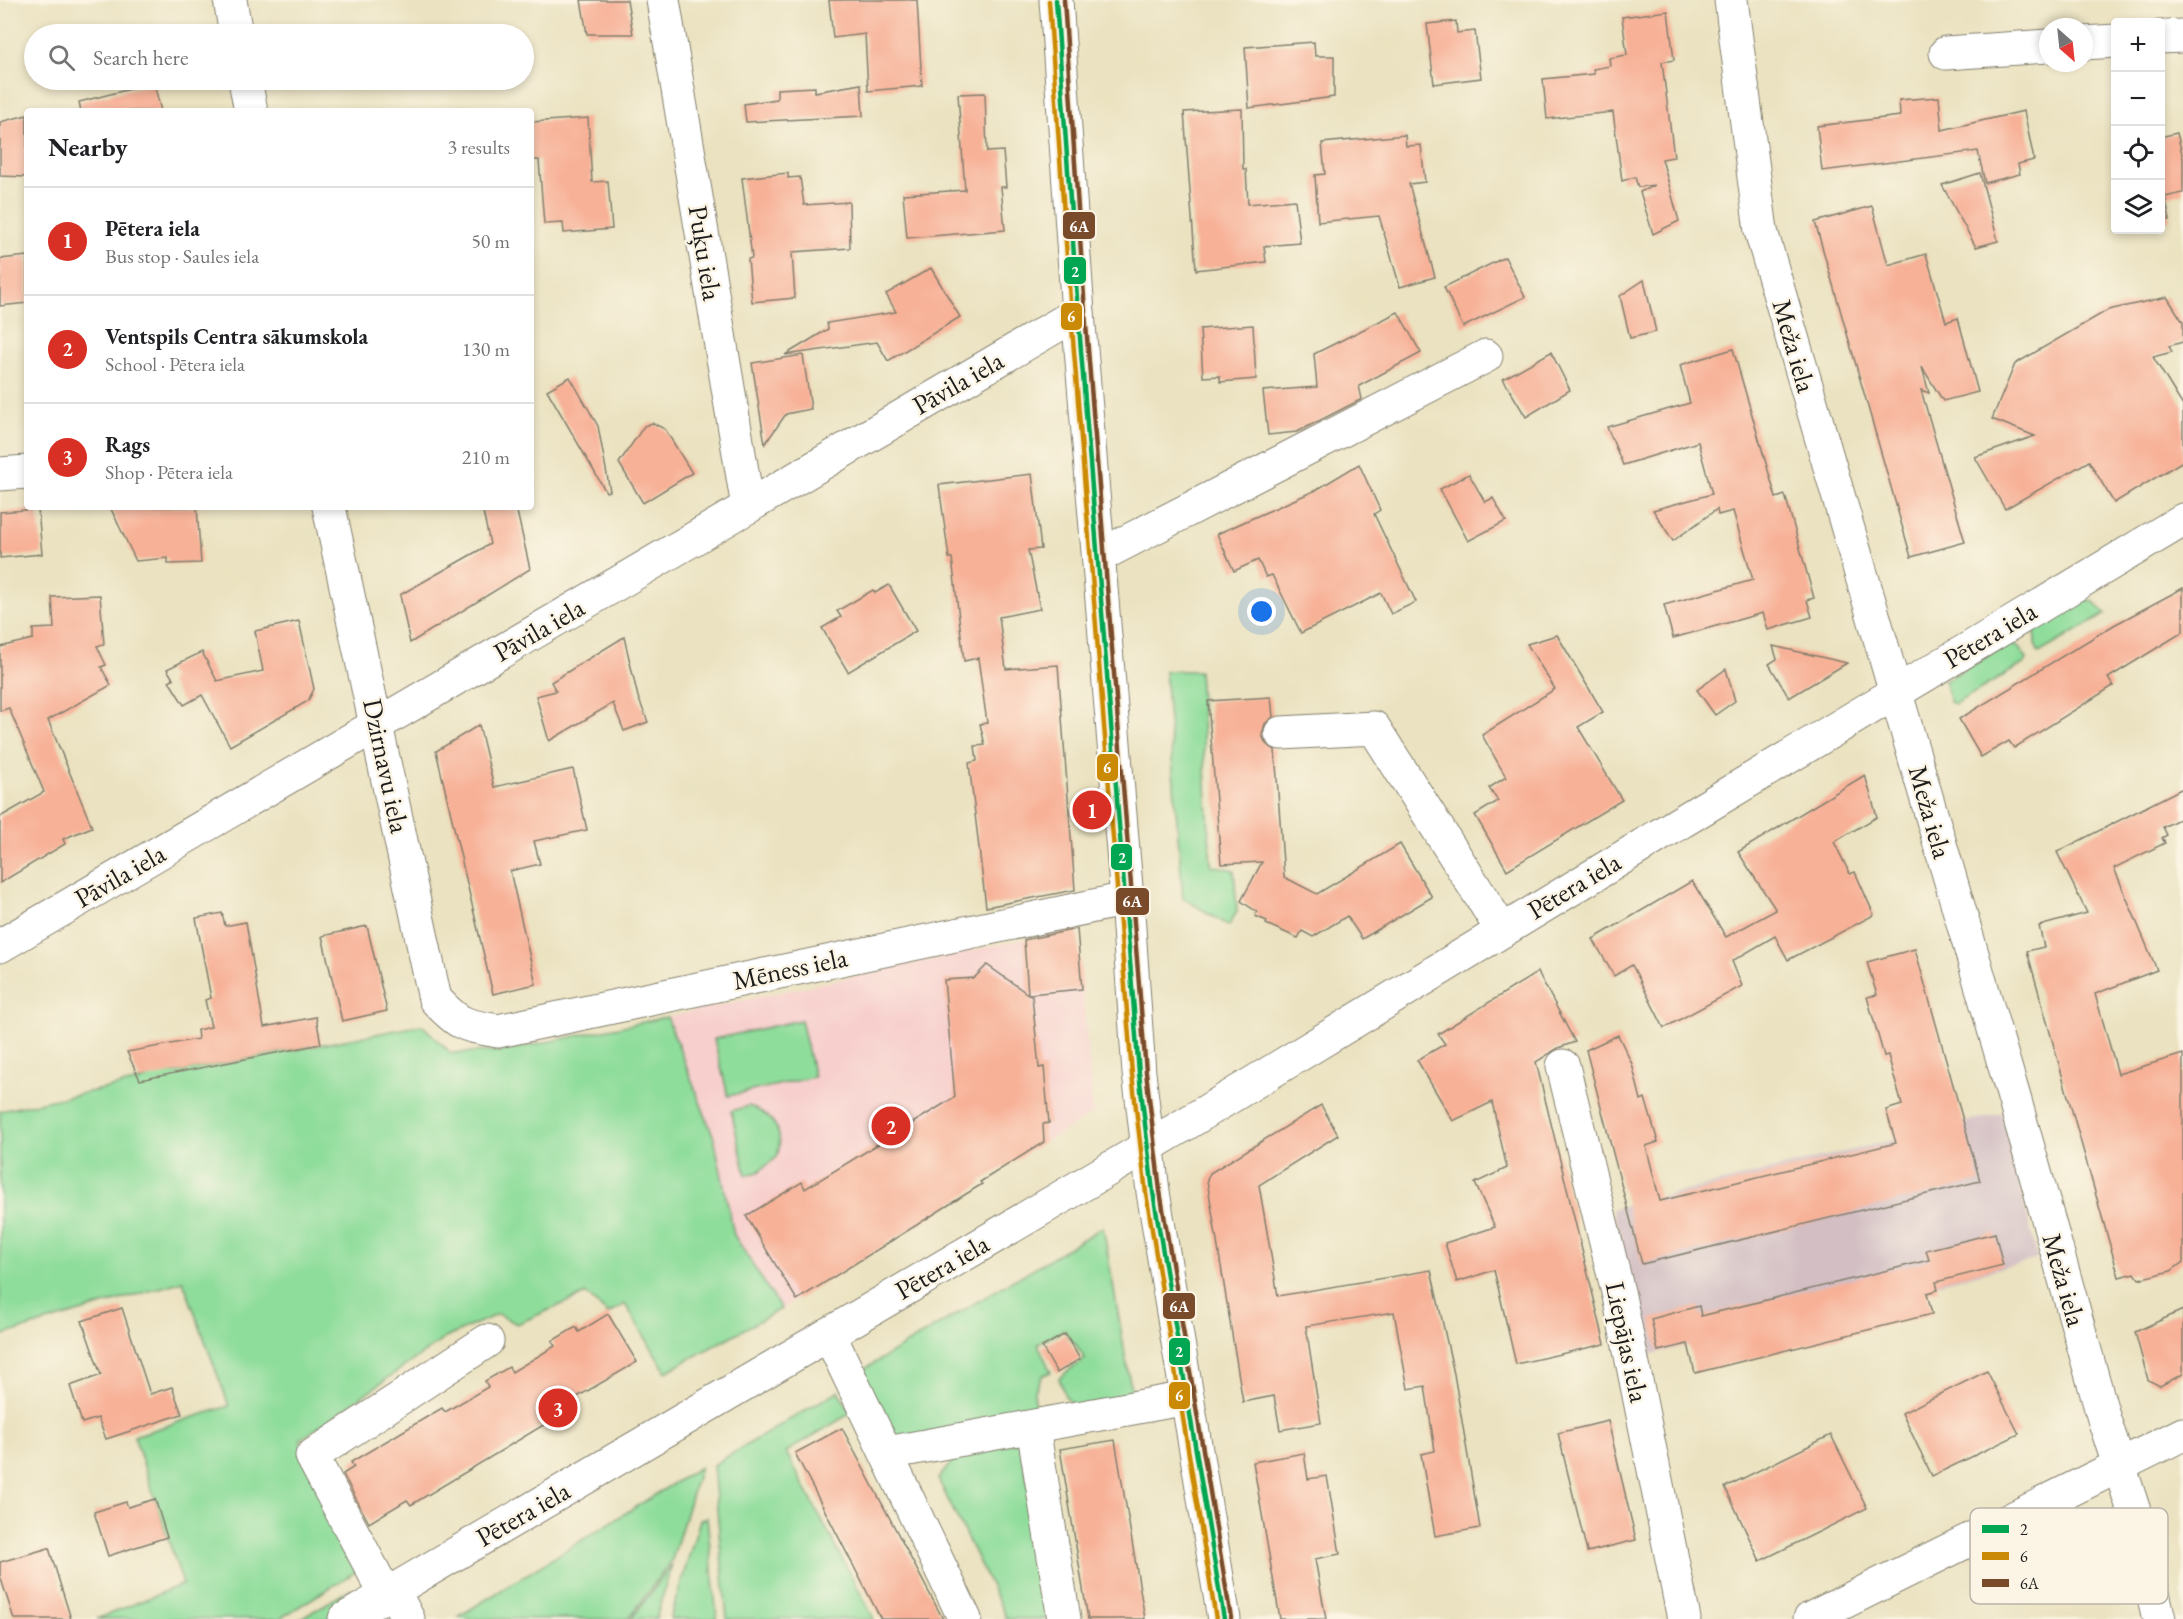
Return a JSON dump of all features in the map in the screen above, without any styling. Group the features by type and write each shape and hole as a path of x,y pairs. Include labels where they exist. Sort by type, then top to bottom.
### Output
{"street":[{"path":"230,0 234,24"},
{"name":"Puķu iela","path":"663,0 748,507"},
{"path":"1056,0 1078,313 1127,898 1139,1073 1187,1398 1224,1619"},
{"name":"Meža iela","path":"1731,0 1761,231 2133,1508"},
{"path":"2165,37 2183,36"},
{"path":"2093,42 2111,41"},
{"path":"1946,53 2039,47"},
{"path":"247,90 250,108"},
{"name":"Pāvila iela","path":"0,946 1078,313"},
{"path":"1099,555 1486,356"},
{"path":"0,474 24,472"},
{"name":"Dzirnavu iela","path":"330,510 378,724 435,999 453,1019"},
{"name":"Pētera iela","path":"345,1619 1148,1146 1895,692 2183,520"},
{"path":"1281,733 1374,728 1502,930"},
{"name":"Mēness iela","path":"453,1019 463,1025 498,1031 1127,898"},
{"name":"Liepājas iela","path":"1563,1066 1619,1296 1684,1619"},
{"path":"829,1334 965,1619"},
{"path":"408,1619 389,1593 312,1456 487,1341"},
{"path":"887,1453 1187,1398"},
{"path":"1033,1427 1064,1619"},
{"path":"2034,1508 2183,1434"},
{"path":"1810,1619 1970,1540"},
{"name":"Meža iela","path":"2156,1604 2159,1619"}],"shaded area":[{"path":"1078,935 1093,1114 980,1182 982,1184 781,1309 734,1235 714,1138 667,1017 1019,940"},
{"path":"2002,1113 2038,1259 1648,1355 1612,1209"}],"green space":[{"path":"2084,599 2094,602 2106,614 2039,653 2035,644 2035,627"},
{"path":"2010,643 2019,648 2027,659 2025,663 1955,704 1950,702 1944,681"},
{"path":"1165,671 1199,671 1211,865 1234,870 1237,911 1229,926 1183,898"},
{"path":"667,1017 714,1138 734,1235 781,1309 666,1372 625,1304 608,1314 586,1294 517,1324 498,1314 445,1338 300,1440 357,1571 279,1619 97,1619 183,1584 134,1436 229,1406 183,1281 0,1336 0,1111 140,1081 158,1074 176,1073 422,1025 451,1053 503,1051"},
{"path":"801,1020 814,1077 728,1096 714,1039"},
{"path":"749,1106 771,1119 778,1132 779,1148 777,1157 758,1172 746,1175 731,1111"},
{"path":"1103,1227 1132,1394 1075,1408 1065,1396 1059,1378 1085,1358 1064,1330 1038,1344 1051,1372 1043,1375 1034,1391 1036,1414 889,1441 856,1374"},
{"path":"838,1391 851,1413 786,1452 874,1619 727,1619 713,1465"},
{"path":"1020,1442 1054,1619 1007,1619 938,1479 959,1453"},
{"path":"700,1467 672,1560 630,1617 625,1619 468,1619 458,1617"},
{"path":"707,1517 717,1619 670,1619 700,1520"},
{"path":"672,1564 656,1619 629,1619 632,1618"},
{"path":"351,1589 356,1598 333,1619 300,1619"}],"building":[{"path":"581,0 627,0 633,34 587,34"},
{"path":"829,0 917,0 922,86 868,91 865,34 833,38"},
{"path":"1668,11 1674,60 1662,62 1674,157 1662,159 1679,221 1653,234 1640,192 1655,185 1638,187 1635,177 1622,181 1613,112 1547,119 1543,79 1594,74 1593,69 1610,66 1609,58 1627,55 1622,17"},
{"path":"1456,21 1457,33 1475,31 1481,78 1434,84 1427,24"},
{"path":"1314,42 1315,56 1334,56 1334,97 1249,108 1245,47"},
{"path":"861,84 863,116 746,122 744,104 777,99 777,89 815,87 815,92"},
{"path":"126,90 156,90 160,108 80,108 79,102"},
{"path":"985,93 987,152 1003,151 1006,187 1001,187 1005,230 907,238 903,194 965,190 958,94"},
{"path":"1939,97 1942,130 2024,111 2034,160 2018,164 2020,174 1985,183 1978,151 1822,171 1817,126 1900,116 1899,100"},
{"path":"1242,109 1243,169 1246,169 1248,204 1295,200 1300,243 1264,246 1266,262 1196,270 1184,112"},
{"path":"24,116 24,177 0,176 0,122"},
{"path":"588,118 592,182 608,181 612,229 564,233 563,223 544,224 539,160 534,160 534,122"},
{"path":"2177,133 2183,158 2183,193 2165,197 2165,180 2165,136"},
{"path":"1405,135 1406,146 1421,145 1425,182 1409,184 1435,277 1400,287 1379,216 1318,222 1315,175 1325,174 1322,143"},
{"path":"788,173 788,178 800,177 804,205 849,202 850,248 792,252 795,298 752,302 748,259 752,258 742,178"},
{"path":"1980,173 1998,241 1976,247 1942,185"},
{"path":"2165,197 2170,220 2165,220"},
{"path":"1872,206 1888,265 1926,254 1946,322 1958,318 1978,392 1943,401 1922,367 1929,393 1921,390 1965,542 1911,557 1815,222"},
{"path":"24,256 24,303 0,306 0,259"},
{"path":"1505,257 1525,297 1463,327 1444,287"},
{"path":"931,268 960,317 888,361 877,342 785,355 828,329 827,323 896,312 886,294"},
{"path":"1644,280 1656,332 1630,338 1620,296"},
{"path":"2167,297 2183,322 2183,342 2169,346 2172,352 2153,357 2183,406 2183,461 2114,503 2089,461 2005,509 1975,457 2035,436 1992,419 2015,364 2108,310"},
{"path":"1398,312 1421,353 1359,386 1362,399 1297,432 1268,435 1263,391 1317,387 1314,354"},
{"path":"1253,325 1256,379 1220,382 1220,376 1203,377 1200,329"},
{"path":"1733,349 1776,498 1785,495 1814,598 1807,600 1812,617 1768,630 1763,613 1673,638 1664,605 1753,580 1733,511 1718,515 1717,509 1673,541 1653,510 1712,494 1698,442 1623,465 1607,427 1690,403 1680,365"},
{"path":"1551,352 1570,390 1526,417 1503,379"},
{"path":"803,355 811,409 786,414 765,444 752,363"},
{"path":"570,377 598,426 610,491 606,492 547,390"},
{"path":"652,423 665,429 692,473 643,503 619,463 644,426"},
{"path":"1359,464 1380,510 1374,514 1416,602 1391,614 1381,593 1301,633 1272,575 1266,577 1258,560 1234,571 1217,534 1316,490"},
{"path":"1032,474 1041,549 1028,550 1040,609 999,617 1006,669 1058,665 1075,890 986,907 969,763 977,761 975,746 985,745 980,724 987,723 978,658 964,661 952,558 949,558 939,485"},
{"path":"1469,474 1485,502 1493,498 1506,521 1468,541 1440,489"},
{"path":"38,510 42,554 0,558 0,512"},
{"path":"111,510 197,510 201,563 168,564 168,558 136,561"},
{"path":"483,510 517,510 530,569 410,643 400,595 490,544"},
{"path":"889,585 916,631 848,672 822,628 841,617 837,611 873,590 875,593"},
{"path":"2183,588 2183,632 2108,678 2113,686 2014,748 2009,741 1981,757 1959,719 2114,625"},
{"path":"100,595 104,644 97,646 106,665 101,667 111,685 48,720 92,827 63,839 65,844 0,883 0,817 44,792 9,708 0,711 0,647 33,639 33,629 54,628 52,597"},
{"path":"299,621 314,689 308,701 230,746 202,695 184,705 169,681 173,679 167,669 202,652 217,681 263,671 255,631"},
{"path":"1557,635 1603,712 1578,727 1622,800 1507,870 1475,815 1498,801 1489,788 1506,777 1482,735 1555,689 1527,644"},
{"path":"624,637 638,697 648,722 624,731 613,703 549,741 536,696 556,691 551,682"},
{"path":"1773,646 1847,663 1789,698 1769,664 1777,659"},
{"path":"1726,669 1735,701 1715,715 1697,690"},
{"path":"1271,697 1273,717 1265,724 1262,735 1266,744 1275,750 1284,877 1317,894 1400,844 1432,897 1362,939 1347,916 1313,937 1302,931 1298,938 1266,924 1267,921 1255,916 1257,912 1241,901 1262,862 1221,864 1208,701"},
{"path":"479,725 494,787 573,769 587,830 534,841 540,864 510,871 536,984 493,994 436,751"},
{"path":"1865,775 1877,817 1834,842 1850,874 1855,872 1874,915 1788,960 1775,936 1732,961 1742,986 1664,1028 1632,965 1614,976 1593,939 1692,881 1726,937 1776,910 1738,852"},
{"path":"2183,788 2183,817 2163,827 2167,835 2162,838 2165,843 2114,868 2157,970 2095,994 2118,1074 2183,1054 2183,1262 2171,1271 2139,1279 2135,1273 2119,1277 2027,951 2044,947 2039,926 2087,913 2057,852"},
{"path":"222,913 225,926 246,922 264,1027 316,1017 321,1044 140,1080 127,1052 198,1039 197,1030 211,1027 205,1000 211,998 196,918"},
{"path":"367,926 387,1011 342,1021 322,936"},
{"path":"1077,929 1082,989 1029,994 1032,996 1039,1068 1044,1067 1049,1123 1043,1124 1044,1142 980,1182 982,1184 797,1300 746,1216 802,1182 805,1189 955,1097 944,980 974,978 987,965 1028,994 1024,940"},
{"path":"1915,949 1980,1181 1642,1264 1586,1050 1618,1035 1632,1064 1641,1100 1645,1098 1658,1142 1646,1146 1660,1201 1896,1143 1886,1110 1902,1105 1888,1055 1884,1056 1867,997 1877,995 1867,962"},
{"path":"1538,972 1575,1042 1558,1048 1536,1062 1605,1344 1516,1364 1494,1270 1457,1282 1445,1243 1495,1227 1475,1183 1507,1168 1492,1102 1453,1121 1417,1060 1445,1044 1438,1034"},
{"path":"1321,1105 1338,1135 1259,1185 1278,1296 1431,1270 1454,1374 1480,1528 1435,1536 1421,1454 1435,1451 1425,1386 1408,1389 1394,1312 1306,1326 1321,1423 1280,1430 1274,1396 1243,1402 1207,1180 1210,1173"},
{"path":"1995,1233 2003,1265 1936,1282 1938,1290 1927,1293 1932,1314 1695,1373 1688,1344 1658,1351 1651,1319 1699,1306 1701,1316 1929,1260 1926,1250"},
{"path":"122,1308 150,1394 172,1387 182,1414 106,1439 98,1418 82,1423 70,1386 101,1375 82,1321"},
{"path":"2183,1310 2183,1374 2160,1386 2148,1380 2135,1332"},
{"path":"608,1314 637,1362 577,1397 580,1403 411,1505 407,1500 369,1523 343,1474 354,1467 351,1462 442,1408 445,1412 488,1387 485,1381 509,1367 512,1372 555,1346 552,1341 576,1327 579,1332"},
{"path":"1065,1334 1080,1359 1057,1373 1042,1347"},
{"path":"1987,1371 2019,1434 1932,1476 1902,1413"},
{"path":"1608,1421 1636,1540 1587,1552 1558,1433"},
{"path":"842,1428 943,1619 881,1619 795,1453"},
{"path":"1831,1435 1867,1508 1760,1561 1725,1487"},
{"path":"1115,1440 1145,1619 1088,1619 1060,1449"},
{"path":"1304,1453 1308,1479 1327,1476 1340,1554 1315,1559 1326,1619 1280,1619 1253,1462"},
{"path":"155,1499 167,1537 108,1556 94,1512 126,1502 128,1507"},
{"path":"49,1548 71,1619 14,1619 0,1576 0,1562"}],"transit line":[{"name":"2","path":"1056,0 1078,313 1139,1073 1153,1192 1224,1619"},
{"name":"6A","path":"1064,0 1085,312 1146,1072 1160,1191 1231,1618"},
{"name":"6","path":"1049,1 1071,314 1132,1074 1146,1193 1216,1619"}],"place":[{"name":"Pētera iela","path":"1092,810"},
{"name":"Ventspils Centra sākumskola","path":"891,1126"},
{"name":"Rags","path":"558,1408"}]}
